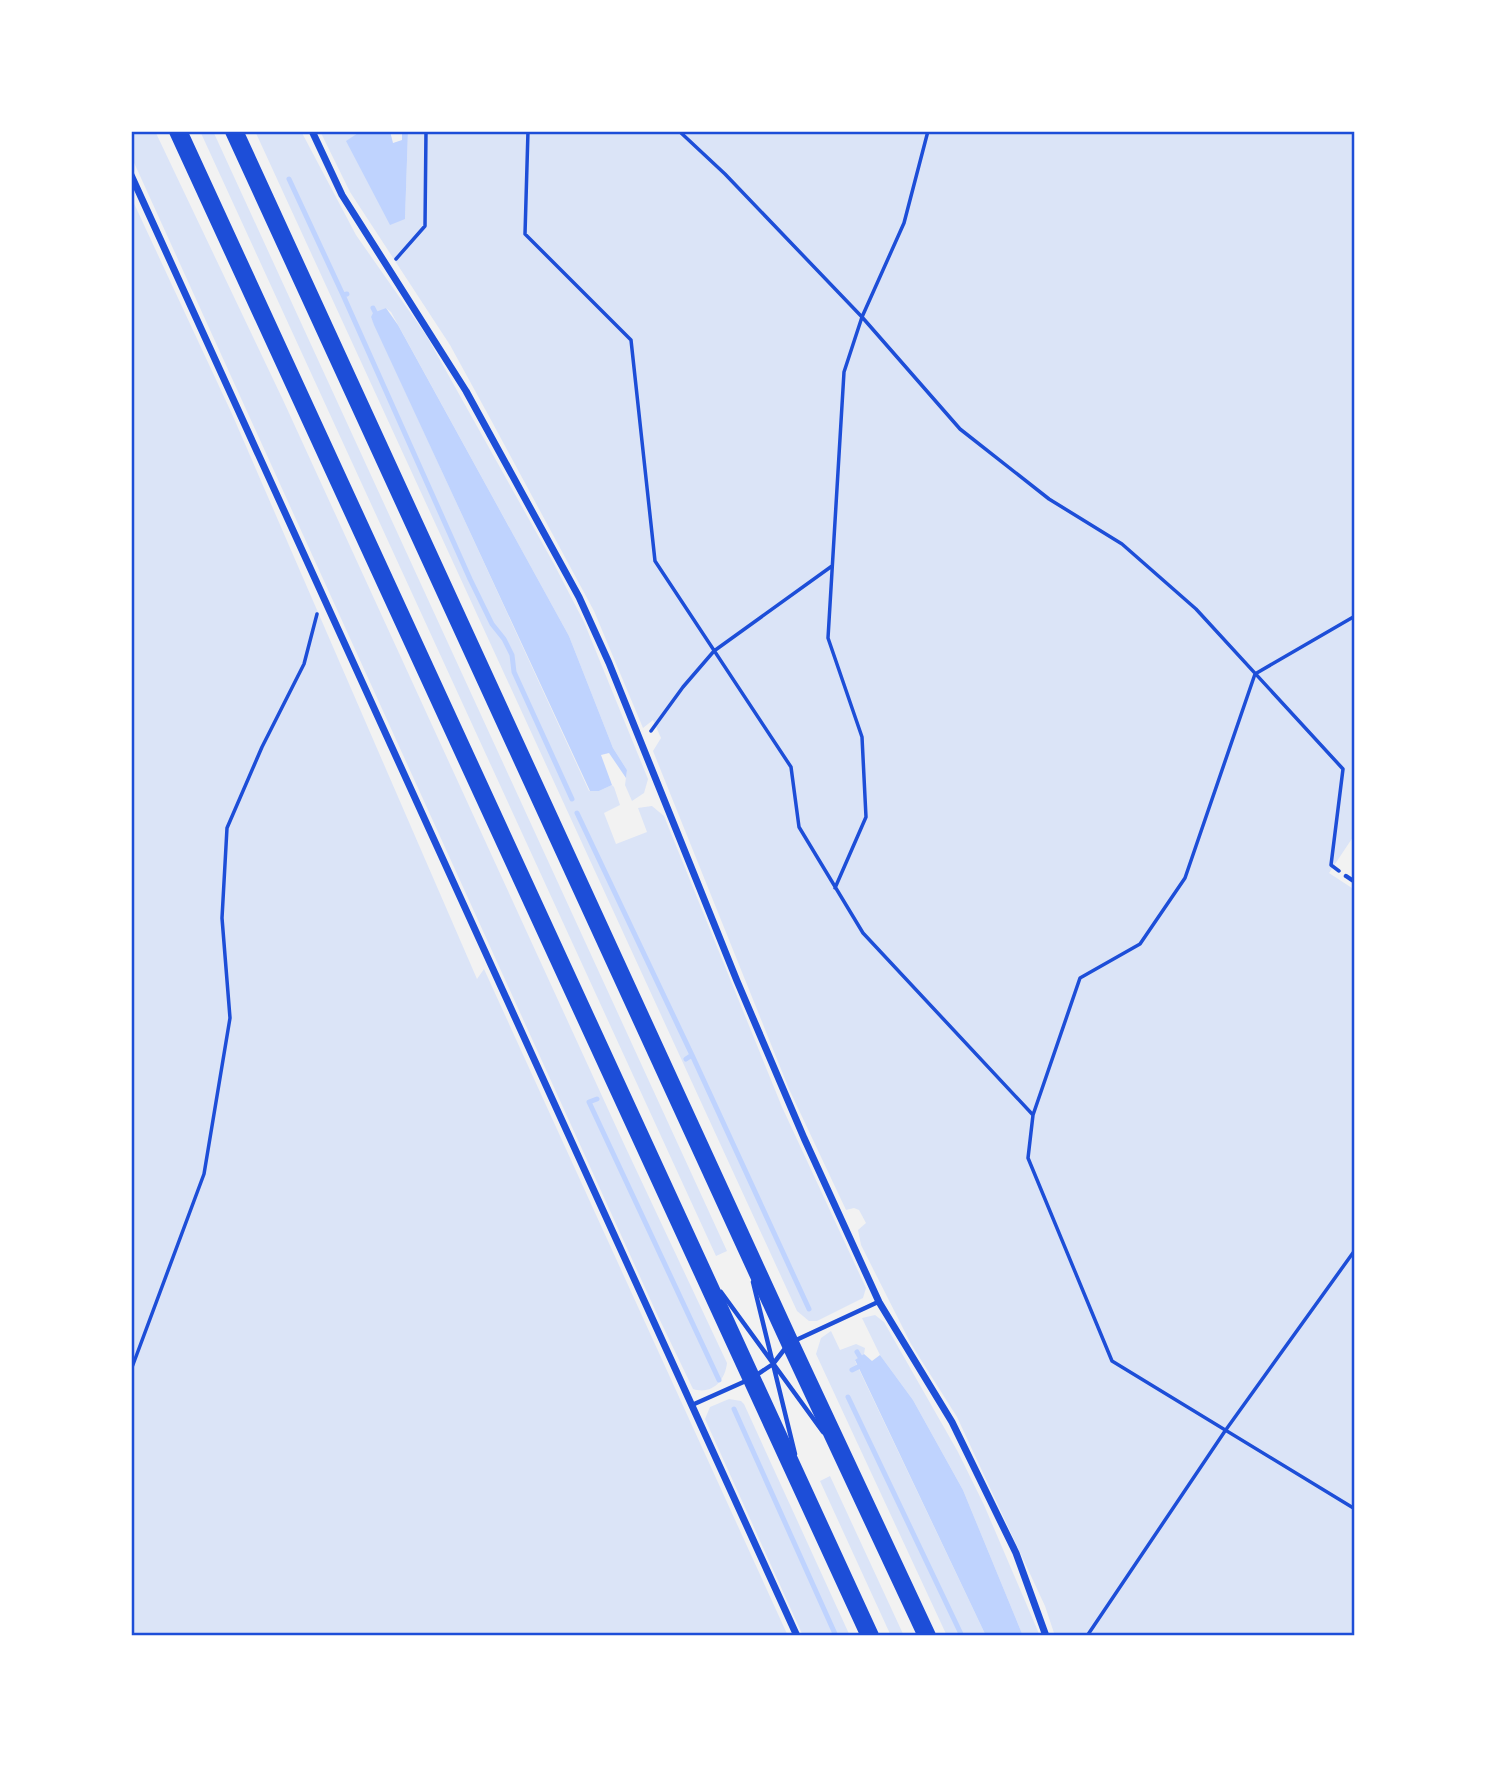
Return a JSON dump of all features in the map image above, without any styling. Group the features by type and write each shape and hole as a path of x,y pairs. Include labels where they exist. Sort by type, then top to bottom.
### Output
{"highway":[{"path":"178,131 870,1636"},
{"path":"234,131 927,1636"}],"street":[{"path":"312,131 342,195 467,391 579,597 804,1138 879,1302 952,1422 1016,1553 1046,1636"},
{"path":"131,175 797,1636"}],"lane":[{"path":"1346,876 1355,882"},
{"path":"743,1241 803,1489"},
{"path":"700,1264 848,1466"},
{"path":"691,1406 753,1378 773,1364 790,1343 879,1302"}],"path":[{"path":"388,269 425,226 426,131"},
{"path":"528,131 525,234 631,340 655,561 791,767 799,827 863,933 1033,1115"},
{"path":"680,131 862,317 960,429 1049,499 1122,544 1196,609 1343,769 1331,865 1346,876"},
{"path":"835,888 866,817 862,737 828,638 844,372 862,317 904,223 929,131"},
{"path":"641,744 683,687 714,651 833,566"},
{"path":"131,1370 204,1174 230,1018 222,918 227,828 262,747 304,664 322,595"},
{"path":"1355,616 1255,674 1185,878 1140,944 1080,978 1033,1115 1028,1158 1112,1361 1355,1509"},
{"path":"1087,1636 1225,1431 1355,1250"},
{"path":"131,1628 132,1636"}],"shaded area":[{"path":"131,131 155,131 283,400 727,1363 724,1375 712,1388 693,1389 656,1312 131,156"},
{"path":"200,131 213,131 727,1251 716,1256"},
{"path":"255,131 301,131 356,235 426,335 584,622 648,779 644,793 632,801 625,785 627,770 613,748 569,636 391,312 386,308 371,317 589,791 599,791 612,785 614,787 620,805 604,813 616,844 647,832 638,808 652,806 664,816 782,1107 866,1288 863,1298 817,1321 809,1321 797,1311"},
{"path":"320,131 361,131 347,141 405,219 408,131 1355,131 1355,834 1329,873 1355,890 1355,1636 1055,1636 1045,1606 957,1417 911,1344 861,1245 858,1230 866,1223 859,1210 846,1210 789,1089 653,751 661,738 653,720 643,728 594,611 491,420 450,345 350,192"},
{"path":"131,197 232,414 477,979 484,969 788,1636 131,1636"},
{"path":"875,1315 884,1322 958,1452 984,1505 1040,1636 1023,1636 963,1490 913,1400 880,1355 862,1318"},
{"path":"831,1331 840,1350 856,1344 865,1348 864,1354 855,1361 986,1636 947,1636 816,1354 821,1338"},
{"path":"729,1399 744,1404 850,1636 803,1636 705,1419 710,1407"},
{"path":"830,1476 904,1636 891,1636 820,1481"}],"water":[{"path":"361,131 390,131 393,143 402,140 402,131 408,131 405,219 390,225 346,141"},
{"path":"386,308 398,325 569,636 613,748 627,770 626,778 609,753 601,755 612,785 599,791 590,791 374,325 371,317 373,313"},
{"path":"864,1354 872,1361 880,1355 913,1400 963,1490 1023,1636 986,1636 855,1360"}],"waterway":[{"path":"289,179 343,295 347,294"},
{"path":"343,295 470,579 492,624 512,655 514,672 572,799"},
{"path":"373,308 375,312"},
{"path":"577,813 692,1055 686,1059"},
{"path":"692,1055 809,1309"},
{"path":"597,1099 589,1102 719,1380"},
{"path":"857,1352 860,1357"},
{"path":"852,1370 858,1367"},
{"path":"848,1397 962,1636"},
{"path":"734,1409 836,1636"}]}
